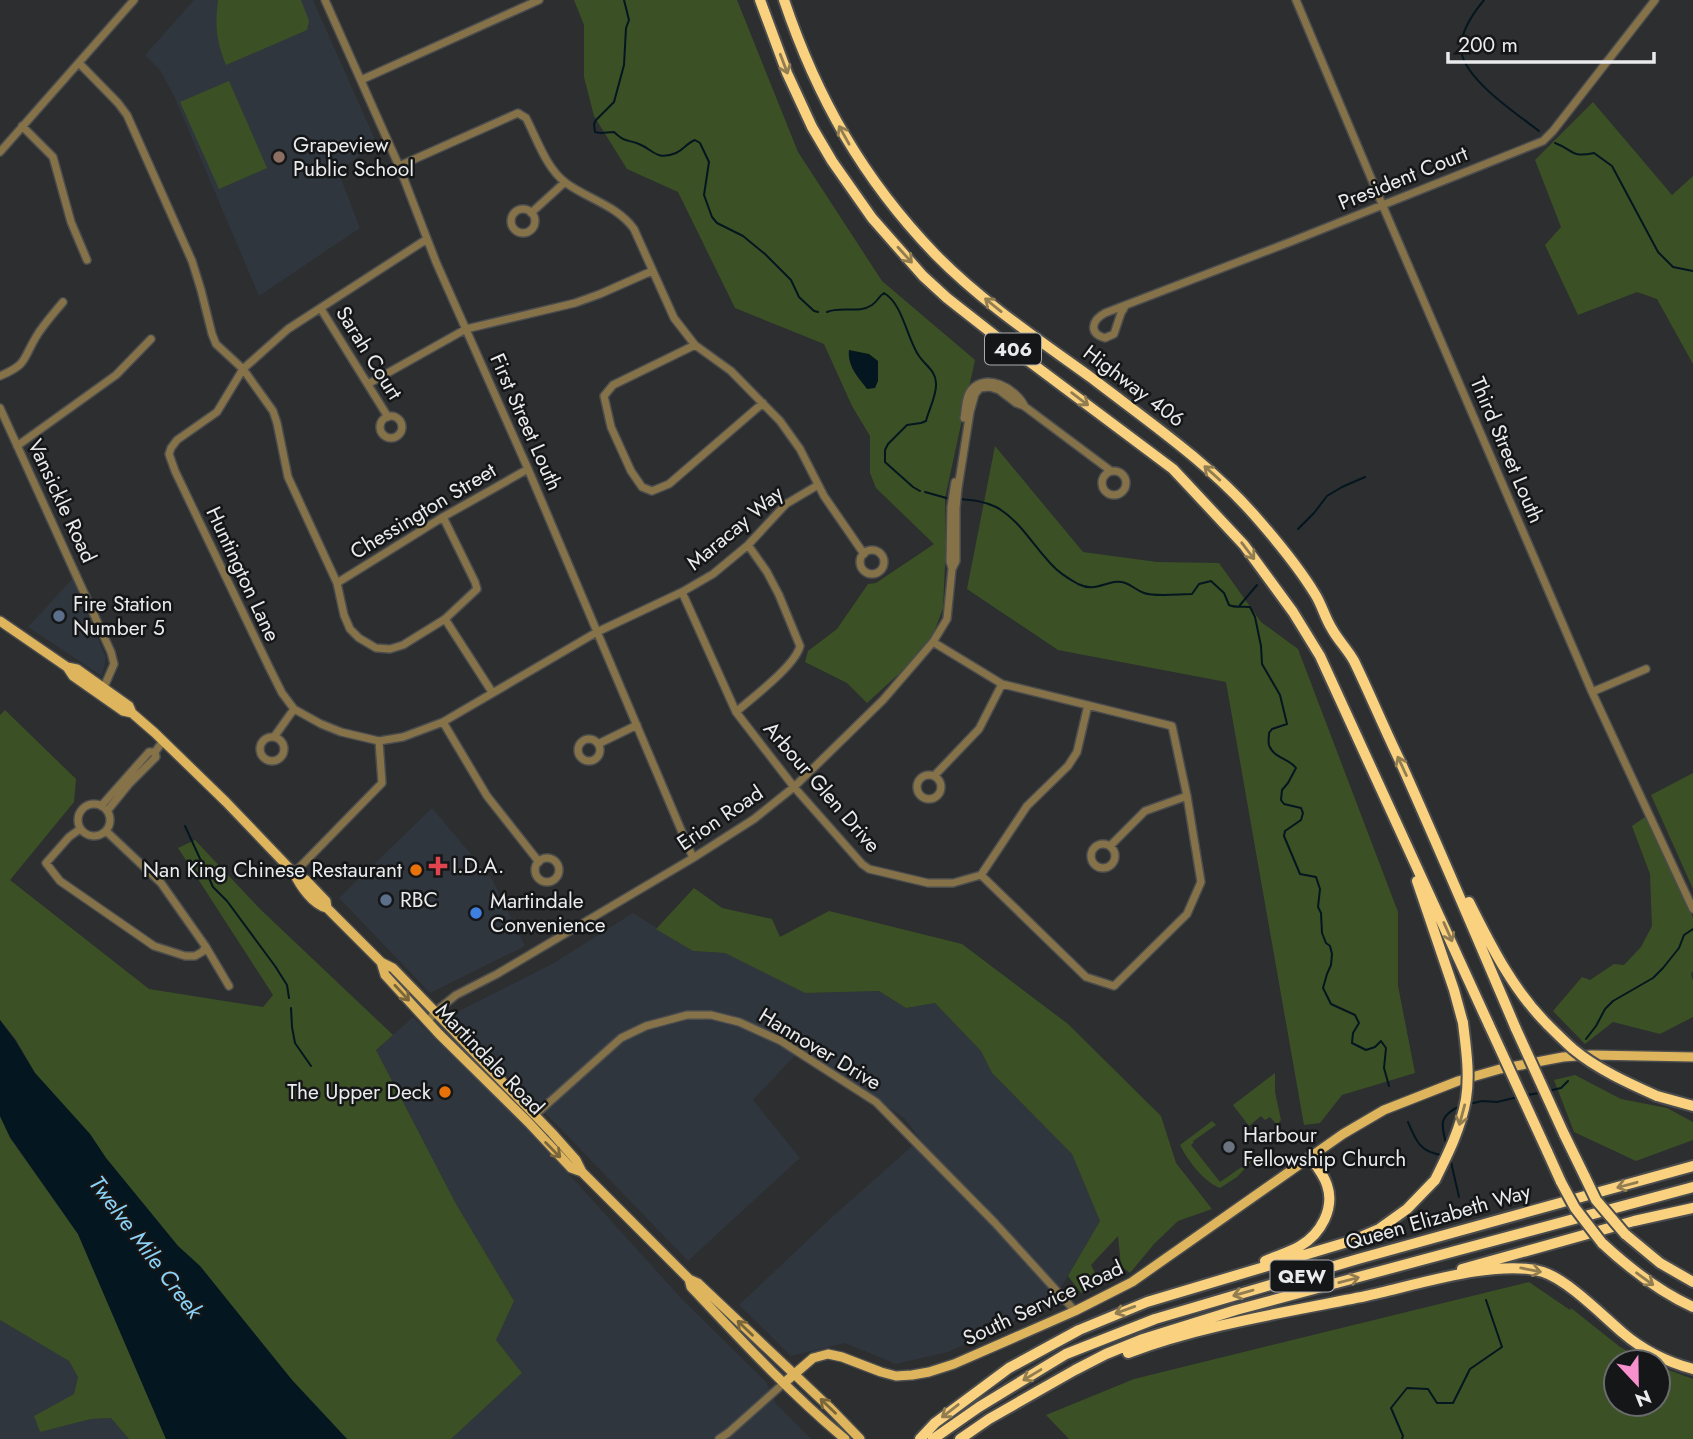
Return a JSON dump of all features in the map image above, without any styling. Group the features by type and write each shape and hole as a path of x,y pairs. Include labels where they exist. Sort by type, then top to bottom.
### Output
{"highway":[{"name":"Highway 406","path":"760,0 787,74 812,127 872,218 923,276 947,298 1173,469 1244,545 1293,612 1320,656 1388,803"},
{"name":"Highway 406","path":"784,0 827,105 851,148 897,212 936,255 1000,310 1178,443 1233,492 1292,559 1317,597 1331,628 1352,658 1430,828"},
{"path":"1190,1289 1321,1251 1379,1229 1407,1209 1435,1180 1457,1132 1466,1097 1467,1056 1463,1023 1425,902 1388,803"},
{"path":"1388,803 1575,1208 1602,1243 1622,1262 1667,1295 1693,1307"},
{"path":"1430,828 1505,970 1525,1000 1548,1026 1574,1050 1599,1067 1657,1096 1693,1106"},
{"path":"1430,828 1516,1029 1596,1200 1625,1234 1660,1263 1693,1282"},
{"path":"920,1439 935,1423 972,1395 1009,1368 1047,1346 1108,1317 1190,1289 1301,1245 1321,1226 1328,1211 1330,1197 1327,1184 1310,1157"},
{"name":"Queen Elizabeth Way","path":"933,1439 979,1407 1066,1354 1154,1319 1693,1166"},
{"name":"Queen Elizabeth Way","path":"960,1439 989,1419 1075,1370 1143,1339 1236,1310 1693,1187"},
{"path":"1392,1290 1634,1221 1693,1208"},
{"path":"1075,1370 1157,1342 1253,1319 1483,1271 1521,1267 1546,1273 1570,1288 1654,1356 1693,1369"}],"main road":[{"name":"Martindale Road","path":"0,621 67,667 73,676 123,711 132,713"},
{"name":"Martindale Road","path":"67,667 77,669 129,706 132,713 226,802 294,873 306,880 326,901 327,908 381,962 393,968 535,1115 576,1160 582,1172 689,1279 698,1283 860,1439"},
{"name":"Martindale Road","path":"381,962 385,975 439,1034 571,1168 582,1172"},
{"name":"South Service Road","path":"784,1383 813,1358 828,1354 896,1376 929,1372 954,1364 1075,1311 1132,1282 1343,1134 1384,1110 1426,1092 1500,1069 1542,1060 1592,1055 1693,1057"},
{"name":"Martindale Road","path":"689,1279 691,1287 784,1383 845,1439"}],"street":[{"path":"0,152 134,0"},
{"name":"First Street Louth","path":"326,0 693,859"},
{"path":"361,80 539,0"},
{"name":"Third Street Louth","path":"1296,0 1592,692 1693,909"},
{"name":"President Court","path":"1126,305 1114,334 1105,338 1097,335 1094,325 1098,316 1543,141 1655,0"},
{"path":"79,63 127,115 192,261 216,344 243,369 273,411 288,477 337,583 350,629 359,638 376,648 390,649 403,645 445,619 477,589 443,517"},
{"path":"398,166 518,113 526,117 551,167 565,181 626,218 634,229 674,318 695,345 731,371 780,421 864,554"},
{"path":"22,126 53,157 71,222 88,260"},
{"path":"531,213 565,181"},
{"name":"Huntington Lane","path":"427,239 288,329 243,369 217,412 177,440 171,448 169,454 180,483 282,693 294,709 341,732 379,741 402,737 443,722 597,632"},
{"path":"368,384 466,329 575,303 600,295 652,271"},
{"path":"0,376 15,370 23,362 36,336 63,302"},
{"name":"Sarah Court","path":"321,309 388,417"},
{"path":"17,446 116,375 151,340"},
{"path":"695,345 613,385 604,396 611,427 631,471 642,487 652,491 669,484 763,403"},
{"name":"Erion Road","path":"428,1021 456,995 497,974 693,859 754,819 794,787 883,700 933,642 947,619 952,569 956,561 954,508 967,397 971,390 980,384 994,382 1021,399 1024,406 1111,471"},
{"name":"Vansickle Road","path":"0,408 111,652 114,664 104,687"},
{"name":"Chessington Street","path":"337,583 443,517 528,469"},
{"name":"Maracay Way","path":"597,632 682,592 713,574 748,545 786,504 818,485"},
{"path":"736,712 784,670 798,653 800,646 779,595 748,545"},
{"name":"Arbour Glen Drive","path":"682,592 736,712 794,787 862,864 869,869 928,883 953,883 981,875"},
{"path":"445,619 492,692"},
{"path":"933,642 1002,684 1088,705 1172,726 1201,882 1187,914 1114,986 1086,977 981,875 1027,806 1068,765 1077,752 1088,705"},
{"path":"1592,692 1646,669"},
{"path":"934,776 979,729 1002,684"},
{"path":"274,737 294,709"},
{"path":"443,722 487,796 539,862"},
{"path":"598,744 637,725"},
{"path":"104,809 156,757 155,752 163,741"},
{"path":"294,873 382,783 379,741"},
{"path":"1110,846 1145,810 1187,796"},
{"path":"91,804 104,809 110,820 106,831 93,836 80,829 78,819 82,809 91,804"},
{"path":"80,829 69,837 46,863 60,881 154,946 184,956 195,956 206,947"},
{"path":"106,831 161,883 206,947 229,986"},
{"name":"Hannover Drive","path":"535,1115 621,1038 646,1026 687,1014 739,1021 781,1041 876,1102 995,1223 1075,1311"},
{"path":"719,1439 784,1383"}],"shaded area":[{"name":"Grapeview Public School","path":"194,0 313,0 377,144 338,171 360,228 259,296 174,96 160,70 145,55"},
{"path":"73,578 106,658 102,676 28,627"},
{"path":"432,808 492,879 525,946 430,993 339,898"},
{"path":"633,913 693,951 725,953 805,993 879,991 906,1008 935,1003 981,1051 992,1073 1072,1154 1100,1221 1049,1306 948,1352 896,1364 845,1343 791,1356 739,1305 920,1139 904,1118 802,1048 753,1100 800,1158 688,1261 451,1020 461,1010 552,964"},
{"path":"413,1017 530,1131 681,1298 766,1382 777,1405 811,1439 451,1439 522,1373 496,1340 514,1301 456,1204 376,1050"},
{"path":"0,1320 69,1361 78,1377 74,1394 34,1416 40,1432 91,1419 111,1418 129,1439 0,1439"}],"green space":[{"path":"218,0 301,0 309,21 307,30 226,65 217,33"},
{"path":"574,0 737,0 798,152 882,281 975,360 945,498 943,608 933,635 903,670 867,703 847,683 805,662 808,651 837,629 868,584 876,583 934,544 876,488 870,473 870,436 852,406 824,344 735,308 678,192 627,169 594,116 584,77 584,25"},
{"path":"229,81 267,168 219,189 180,102"},
{"path":"1593,102 1672,195 1693,176 1693,364 1657,299 1637,292 1578,315 1545,245 1561,227 1535,160"},
{"path":"995,446 1083,552 1157,562 1219,563 1261,622 1298,649 1398,912 1398,986 1415,1073 1342,1095 1320,1123 1304,1125 1226,682 1058,650 967,589"},
{"path":"5,710 76,779 74,802 10,880 149,989 263,1007 273,995 178,848 195,840 260,909 393,1035 376,1050 456,1204 514,1301 496,1340 522,1373 451,1439 347,1439 292,1380 200,1266 178,1246 106,1158 90,1134 35,1073 16,1040 0,1020 0,715"},
{"path":"1693,773 1693,889 1651,795"},
{"path":"1645,817 1693,917 1693,1017 1660,1034 1613,1022 1585,1044 1553,1011 1582,977 1590,980 1614,964 1624,965 1641,947 1652,926 1650,874 1632,826"},
{"path":"694,888 722,908 772,919 780,937 829,911 962,944 1068,1024 1161,1116 1176,1163 1212,1209 1178,1221 1130,1273 1121,1266 1118,1236 1091,1265 1101,1284 1081,1293 1068,1276 1100,1221 1072,1154 992,1073 981,1051 935,1003 906,1008 879,991 805,993 725,953 693,951 656,929"},
{"path":"1275,1073 1275,1092 1281,1120 1277,1125 1270,1117 1265,1120 1261,1116 1249,1126 1233,1105"},
{"path":"1575,1075 1621,1099 1667,1108 1693,1122 1693,1140 1636,1161 1574,1132 1554,1080"},
{"path":"0,1116 10,1138 78,1234 166,1439 129,1439 111,1418 91,1419 40,1432 34,1416 74,1394 78,1377 69,1361 0,1320"},
{"path":"1212,1121 1216,1125 1191,1145 1220,1182 1246,1164 1244,1160 1249,1155 1253,1160 1237,1177 1220,1188 1197,1170 1180,1145"},
{"path":"1529,1282 1570,1310 1571,1308 1622,1348 1602,1348 1602,1418 1672,1418 1672,1371 1693,1379 1693,1439 1069,1439 1046,1415 1134,1379"}],"water":[{"path":"849,350 869,354 878,361 878,381 875,388 867,389 857,376 851,366"},
{"name":"Twelve Mile Creek","path":"0,1020 35,1073 90,1134 106,1158 178,1246 200,1266 292,1380 347,1439 166,1439 78,1234 10,1137 0,1116"}],"waterway":[{"path":"624,0 629,20 624,65 614,102 596,120 595,132 614,132 664,156 676,153 695,140 700,143 709,162 704,195 712,217 717,223 743,236 765,254 791,280 799,297 818,312"},
{"path":"1484,0 1464,32 1462,56 1468,68 1490,93 1539,131"},
{"path":"1555,143 1576,154 1594,153 1612,166 1658,252 1673,267 1693,271"},
{"path":"827,312 867,308 884,293 896,305 915,349 934,375 935,392 926,421 907,425 885,450 885,462 920,491"},
{"path":"1298,529 1327,496 1365,477"},
{"path":"925,492 950,499"},
{"path":"959,499 987,503 1005,512 1055,568 1083,586 1096,587 1119,582 1149,594 1174,595 1192,594 1199,584 1211,581 1224,593 1229,605 1250,607 1255,617 1262,664 1280,695 1287,724 1272,729 1269,733 1269,745 1274,753 1296,768 1282,790 1281,800 1284,804 1301,808 1303,813 1301,820 1285,831 1284,836 1300,874 1316,877 1320,889 1318,907 1322,933 1332,954 1323,988 1331,1004 1355,1015 1359,1023 1353,1033 1352,1043 1366,1050 1381,1041 1386,1048 1384,1068 1389,1086"},
{"path":"1240,605 1257,585"},
{"path":"185,826 213,887 227,901 275,966 287,985 289,998"},
{"path":"1586,1039 1605,1009 1613,1001 1653,978 1679,948 1684,935 1693,929"},
{"path":"291,1008 295,1043 311,1066"},
{"path":"1548,1091 1561,1088 1568,1081"},
{"path":"1527,1095 1539,1093"},
{"path":"1469,1104 1518,1097"},
{"path":"1446,1143 1443,1121 1448,1113 1460,1106"},
{"path":"1408,1122 1424,1148 1442,1155"},
{"path":"1451,1162 1459,1197"},
{"path":"1402,1439 1391,1408 1407,1388 1428,1389 1437,1403 1453,1403 1470,1369 1502,1347 1486,1300"}],"place":[{"name":"Grapeview Public School","path":"279,157"},
{"name":"Fire Station Number 5","path":"59,616"},
{"name":"I.D.A.","path":"438,866"},
{"name":"Nan King Chinese Restaurant","path":"416,870"},
{"name":"RBC","path":"386,900"},
{"name":"Martindale Convenience","path":"476,913"},
{"name":"The Upper Deck","path":"445,1092"},
{"name":"Harbour Fellowship Church","path":"1229,1147"}]}
